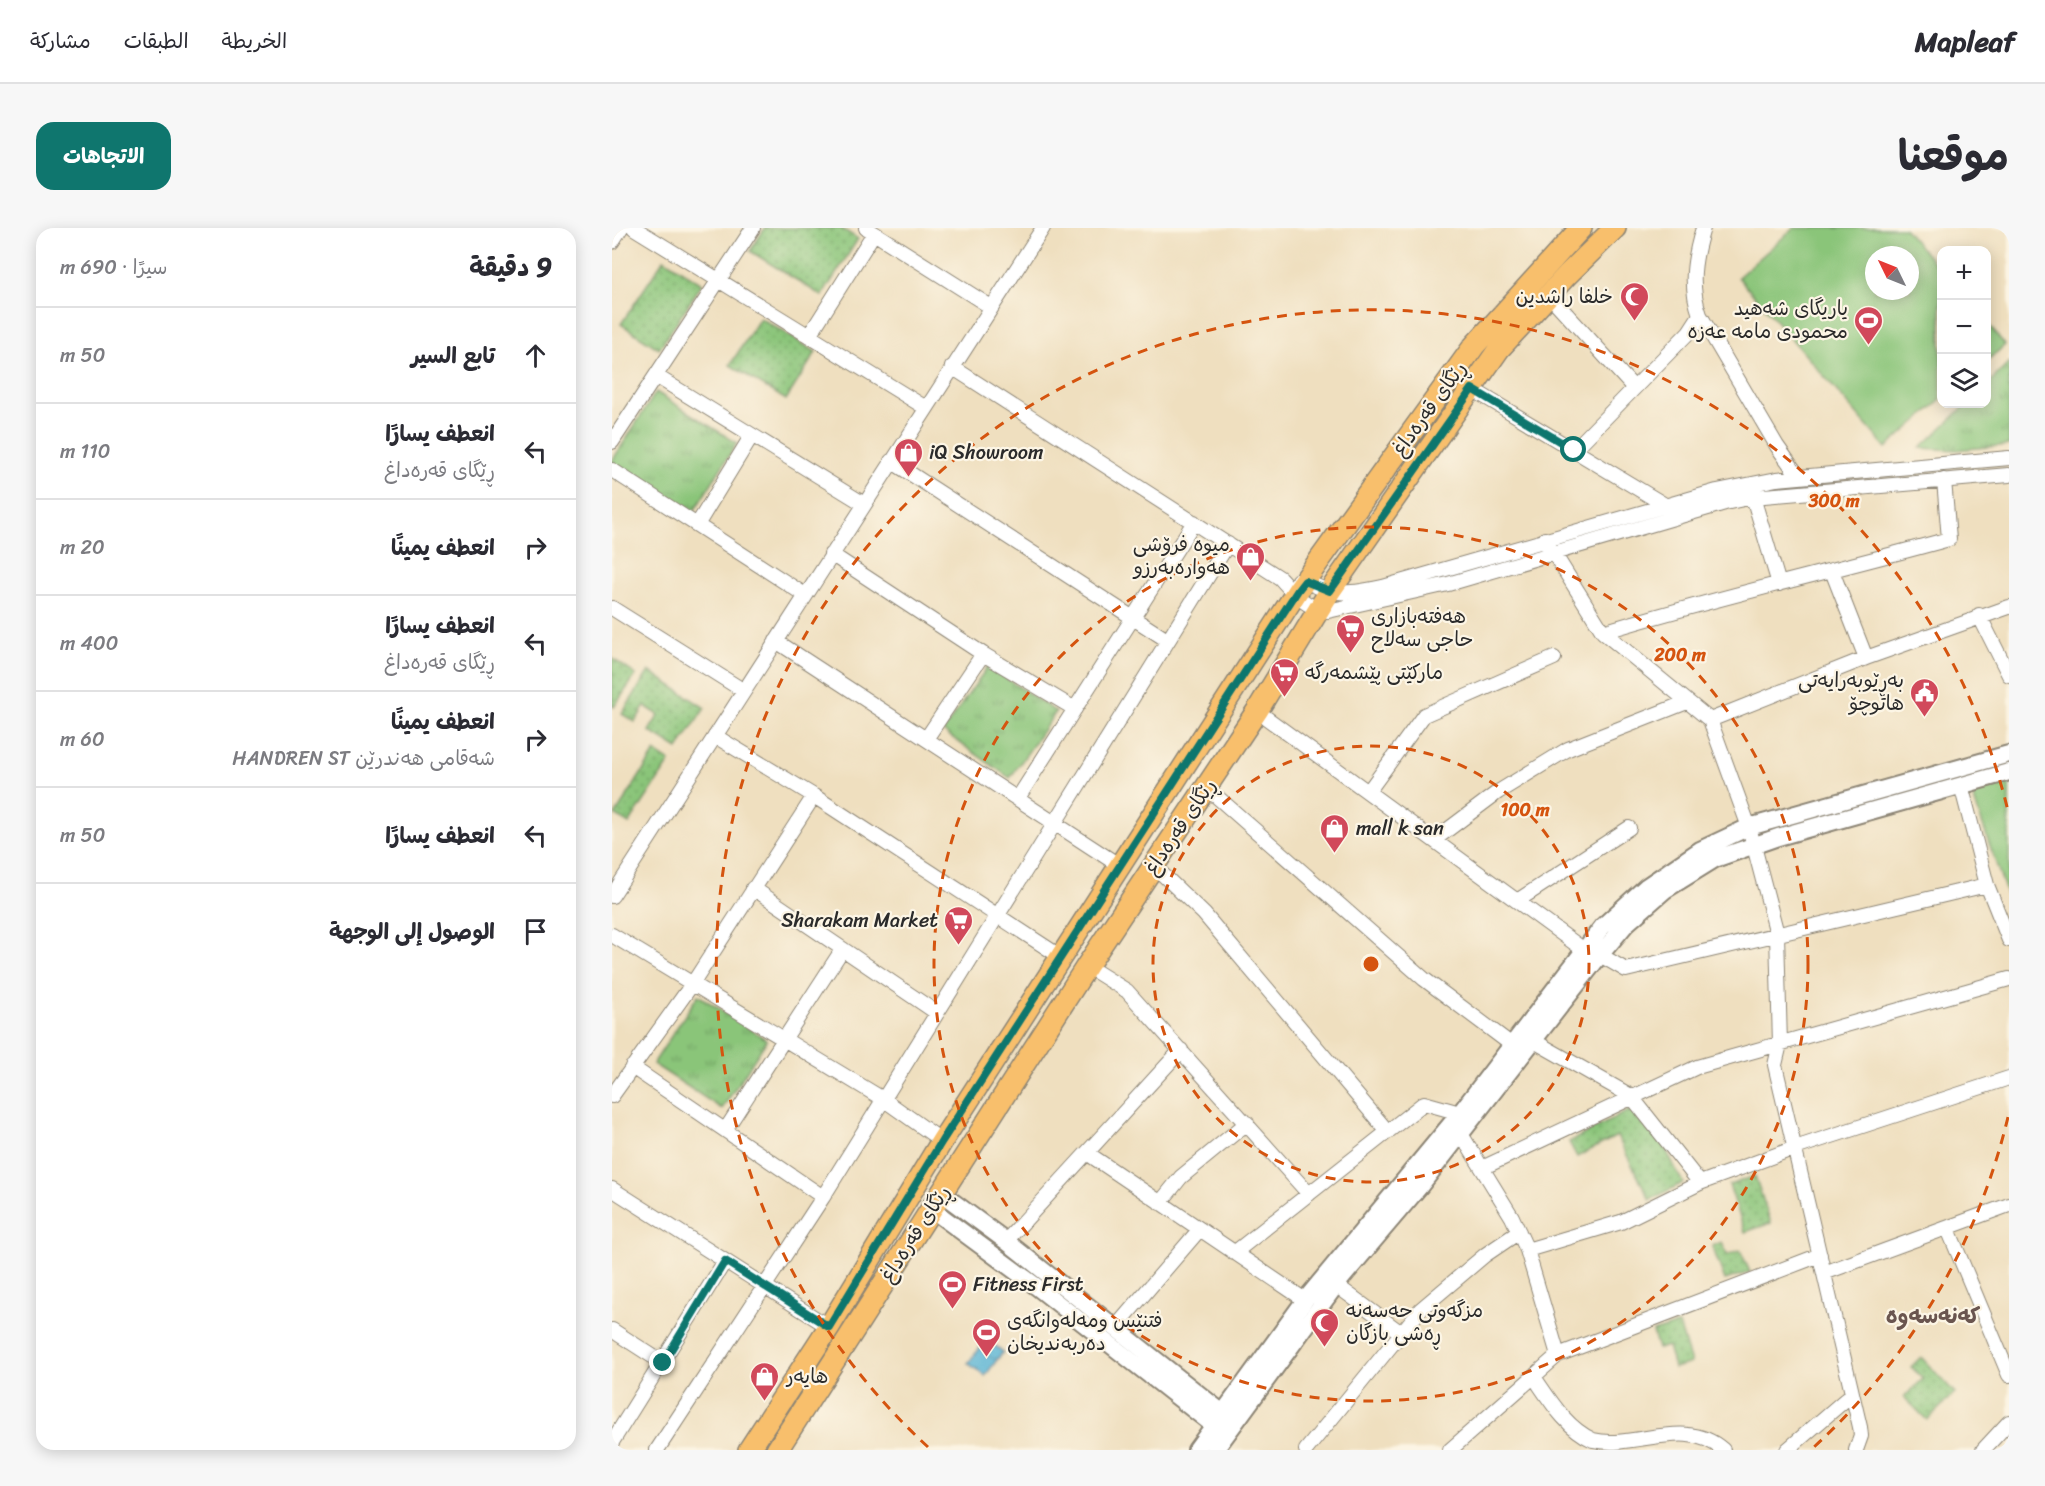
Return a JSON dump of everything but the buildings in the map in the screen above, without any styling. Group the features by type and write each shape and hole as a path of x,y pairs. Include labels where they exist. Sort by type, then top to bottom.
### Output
{"main road":[{"name":"ڕێگای قەرەداغ","path":"749,1450 829,1327 942,1141 1300,588 1474,346 1581,228"},
{"name":"ڕێگای قەرەداغ","path":"777,1450 1087,966 1257,711 1330,591 1499,350 1548,295 1615,228"}],"street":[{"path":"612,242 621,228"},
{"path":"634,228 926,408"},
{"path":"612,442 753,228"},
{"path":"612,896 1043,228"},
{"path":"1702,228 1694,258 1694,297 1700,315 1777,446 1799,477"},
{"path":"809,336 870,230 991,307"},
{"path":"1548,295 1634,388"},
{"path":"1574,450 1689,332 1700,315"},
{"path":"952,367 1280,578 1300,588 1330,591 1353,592 1383,587 1717,491 1799,477 2009,458"},
{"path":"656,376 864,504"},
{"path":"1472,389 1665,506"},
{"path":"697,525 752,435"},
{"path":"891,461 1167,640"},
{"path":"612,470 805,595"},
{"path":"1300,588 1319,610 1337,611 1753,497 2009,475"},
{"path":"1603,632 1683,608 1949,539 1944,480"},
{"path":"1753,497 1779,584"},
{"path":"1018,798 1194,522"},
{"path":"1545,539 1603,632 1710,720 1749,827 1778,934 1780,1044 1775,1065 1860,1427 1859,1445 1856,1450"},
{"path":"657,1450 824,1197 1228,544"},
{"path":"831,554 983,654 1075,709"},
{"path":"1832,571 1866,658"},
{"path":"1710,720 1979,615 2009,607"},
{"path":"612,608 744,690"},
{"path":"1979,615 2009,675"},
{"path":"776,641 1120,866"},
{"path":"926,739 983,654"},
{"path":"1368,792 1424,715 1554,658"},
{"path":"1434,840 1498,792 1568,749 1687,702"},
{"path":"1257,711 1517,901 1592,953 1626,970 1987,885"},
{"path":"715,736 814,796 1061,957"},
{"path":"1196,1450 1224,1424 1461,1134 1534,1041 1592,953 1602,927 1647,886 1700,850 1749,827 2009,754"},
{"path":"1215,1450 1224,1424 1305,1300 1460,1113 1512,1045 1592,953 1665,890 1715,859 2009,772"},
{"path":"1961,785 1987,885 2009,940"},
{"path":"1207,788 1424,979 1512,1045"},
{"path":"612,1096 693,983 814,796"},
{"path":"1517,901 1629,828"},
{"path":"1154,866 1204,914 1388,1132"},
{"path":"753,888 937,1013"},
{"path":"612,935 883,1099 942,1141"},
{"path":"726,1129 842,950"},
{"path":"1087,966 1127,991 1309,1194"},
{"path":"1482,1168 1631,1096 1697,1067 2009,979"},
{"path":"1534,1041 1631,1096 1700,1183"},
{"path":"1006,1241 1181,1050"},
{"path":"632,1067 824,1197"},
{"path":"1527,1250 1621,1222 1700,1183 1796,1148 2009,1078"},
{"path":"1234,1253 1424,1103 1460,1113"},
{"path":"1160,1203 1181,1177 1247,1123"},
{"path":"1461,1134 1519,1232 1527,1250 1558,1355"},
{"path":"1087,1153 1305,1300"},
{"path":"612,1189 829,1327"},
{"path":"935,1201 1006,1241 1115,1328 1224,1424"},
{"path":"935,1201 1037,1287 1224,1424"},
{"path":"1824,1273 1948,1229 2009,1204"},
{"path":"1948,1229 2009,1375"},
{"path":"1115,1328 1200,1230"},
{"path":"1306,1450 1401,1333 1433,1298 1485,1255 1519,1232"},
{"path":"1450,1450 1558,1355 1820,1255"},
{"path":"612,1442 725,1261"},
{"path":"1336,1285 1401,1333"},
{"path":"612,1330 663,1363"},
{"path":"1534,1377 1558,1412 1574,1427 1600,1442 1624,1447 1675,1436 1696,1437 1718,1445 1723,1450"},
{"path":"1787,1450 1852,1394"},
{"path":"1983,1450 2009,1422"}],"green space":[{"path":"765,228 841,228 858,239 822,296 750,251"},
{"name":"یاریگاى شه‌هید محمودى مامه‌ عه‌زه","path":"1794,228 1904,228 1937,266 1937,403 1886,448 1738,277"},
{"path":"664,259 702,284 659,349 621,324"},
{"path":"760,318 816,352 786,400 730,365"},
{"path":"1991,328 2005,345 1991,357"},
{"path":"2009,363 2009,445 1956,450 1920,448 1963,408 1991,408 1991,381"},
{"path":"656,392 737,443 691,516 612,467 612,461"},
{"path":"612,658 636,675 614,707 612,706"},
{"path":"988,666 1056,712 1010,778 943,731"},
{"path":"649,671 705,708 678,749 649,731 659,715 645,706 635,722 622,714"},
{"path":"655,752 670,762 629,824 615,815"},
{"path":"2009,782 2009,901 1971,791"},
{"path":"698,995 767,1040 722,1109 653,1064"},
{"path":"1630,1110 1664,1146 1683,1183 1650,1200 1617,1136 1577,1157 1569,1142"},
{"path":"1755,1176 1771,1223 1745,1232 1729,1185"},
{"path":"1722,1242 1727,1255 1740,1250 1750,1272 1725,1280 1712,1246"},
{"path":"1679,1324 1691,1363 1674,1368 1668,1346 1658,1349 1653,1332"},
{"path":"1921,1357 1955,1393 1927,1420 1904,1397 1923,1379 1911,1367"}],"water":[{"name":"فتنێس ومەلەوانگەی دەربەندیخان","path":"987,1339 1003,1352 985,1376 968,1363"}],"place":[{"name":"خلفا راشدين","path":"1634,322"},
{"name":"یاریگاى شه‌هید محمودى مامه‌ عه‌زه","path":"1869,346"},
{"name":"iQ Showroom","path":"908,478"},
{"name":"میوە فرۆشی هەوارەبەرزو","path":"1251,582"},
{"name":"هەفتەبازاری حاجی سەلاح","path":"1350,654"},
{"name":"مارکێتی پێشمەرگە","path":"1284,698"},
{"name":"بەڕێوبەرایەتی هاتوچۆ","path":"1925,718"},
{"name":"mall k san","path":"1335,854"},
{"name":"Sharakam Market","path":"959,946"},
{"name":"Fitness First","path":"952,1310"},
{"name":"مزگەوتی حەسەنە ڕەشی بازگان","path":"1325,1348"},
{"name":"فتنێس ومەلەوانگەی دەربەندیخان","path":"986,1358"},
{"name":"هایەر","path":"765,1402"}],"district":[{"name":"کەنەسەوە","path":"1933,1315"}],"route":[{"path":"663,1363 725,1261 829,1327 942,1141 1298,590 1305,581 1330,591 1472,389 1574,450"}]}
